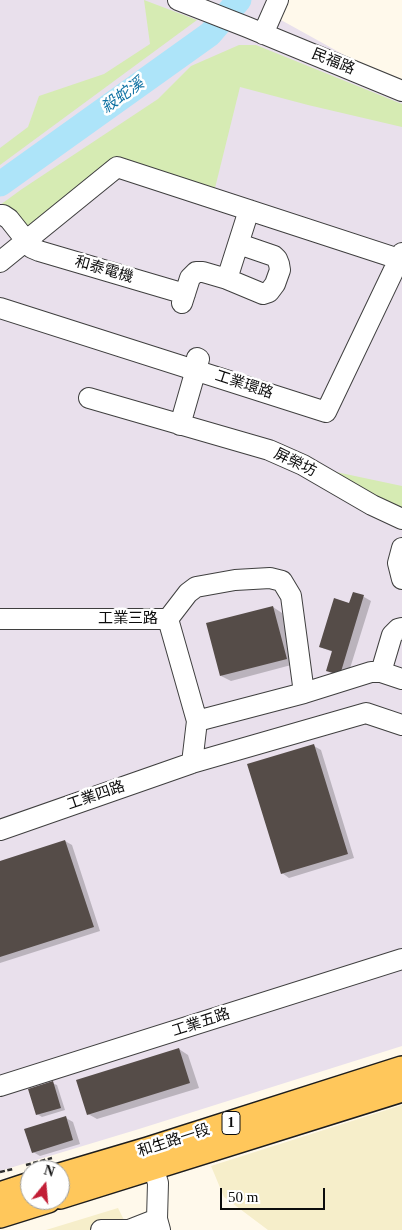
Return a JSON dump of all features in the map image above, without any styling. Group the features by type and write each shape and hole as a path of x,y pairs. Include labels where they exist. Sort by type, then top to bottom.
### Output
{"main road":[{"name":"和生路一段","path":"70,1192 150,1158 402,1069"},
{"name":"和生路一段","path":"70,1174 150,1158 402,1089"},
{"path":"0,1195 20,1188"},
{"path":"0,1216 20,1209"}],"street":[{"name":"民福路","path":"178,0 402,91"},
{"path":"255,30 278,0"},
{"name":"工業環路","path":"0,262 117,167 249,210 401,256 326,412 0,308"},
{"path":"227,279 249,210"},
{"path":"0,216 3,215 9,219 26,241"},
{"name":"和泰電機","path":"26,241 32,248 39,251 183,298 190,278 196,272 209,273 263,294 269,292 275,284 280,270 277,259 274,256 238,244"},
{"path":"93,324 199,359 180,424"},
{"name":"屏榮坊","path":"88,398 269,450 303,465 372,505 402,519"},
{"path":"402,548 398,563 402,579"},
{"path":"168,619 188,593 196,587 235,580 270,578 282,581 291,596 304,694"},
{"name":"工業三路","path":"0,619 168,619 197,721 192,763"},
{"path":"381,672 395,652 392,635 402,628"},
{"path":"197,721 304,694 371,672 381,672 402,679"},
{"path":"192,763 366,713 402,725"},
{"name":"工業四路","path":"0,830 192,763"},
{"name":"工業五路","path":"0,1086 402,959"},
{"path":"101,1230 130,1230 159,1225 158,1183 150,1158"}],"shaded area":[{"path":"0,0 287,0 281,20 402,87 402,1046 36,1160 20,1160 20,1165 0,1171"},
{"path":"402,1105 402,1230 268,1230 224,1197 211,1166"},
{"path":"118,1208 129,1230 46,1230"}],"green space":[{"path":"144,0 197,20 0,165 0,148 28,127 39,96 104,74 150,44"},
{"path":"239,45 256,45 402,104 402,127 240,87 215,188 128,161 20,233 0,205 158,99 191,66"},
{"path":"303,465 402,486 402,519"}],"building":[{"path":"353,592 364,595 340,675 326,671 332,651 319,647 334,598 349,603"},
{"path":"273,606 287,659 220,676 206,623"},
{"path":"314,744 348,854 281,874 247,764"},
{"path":"65,840 94,927 0,957 0,861"},
{"path":"179,1048 190,1083 87,1115 76,1080"},
{"path":"53,1081 61,1108 36,1115 28,1089"},
{"path":"66,1116 73,1140 32,1153 24,1129"}],"waterway":[{"name":"殺蛇溪","path":"0,184 210,34 239,0"}]}
